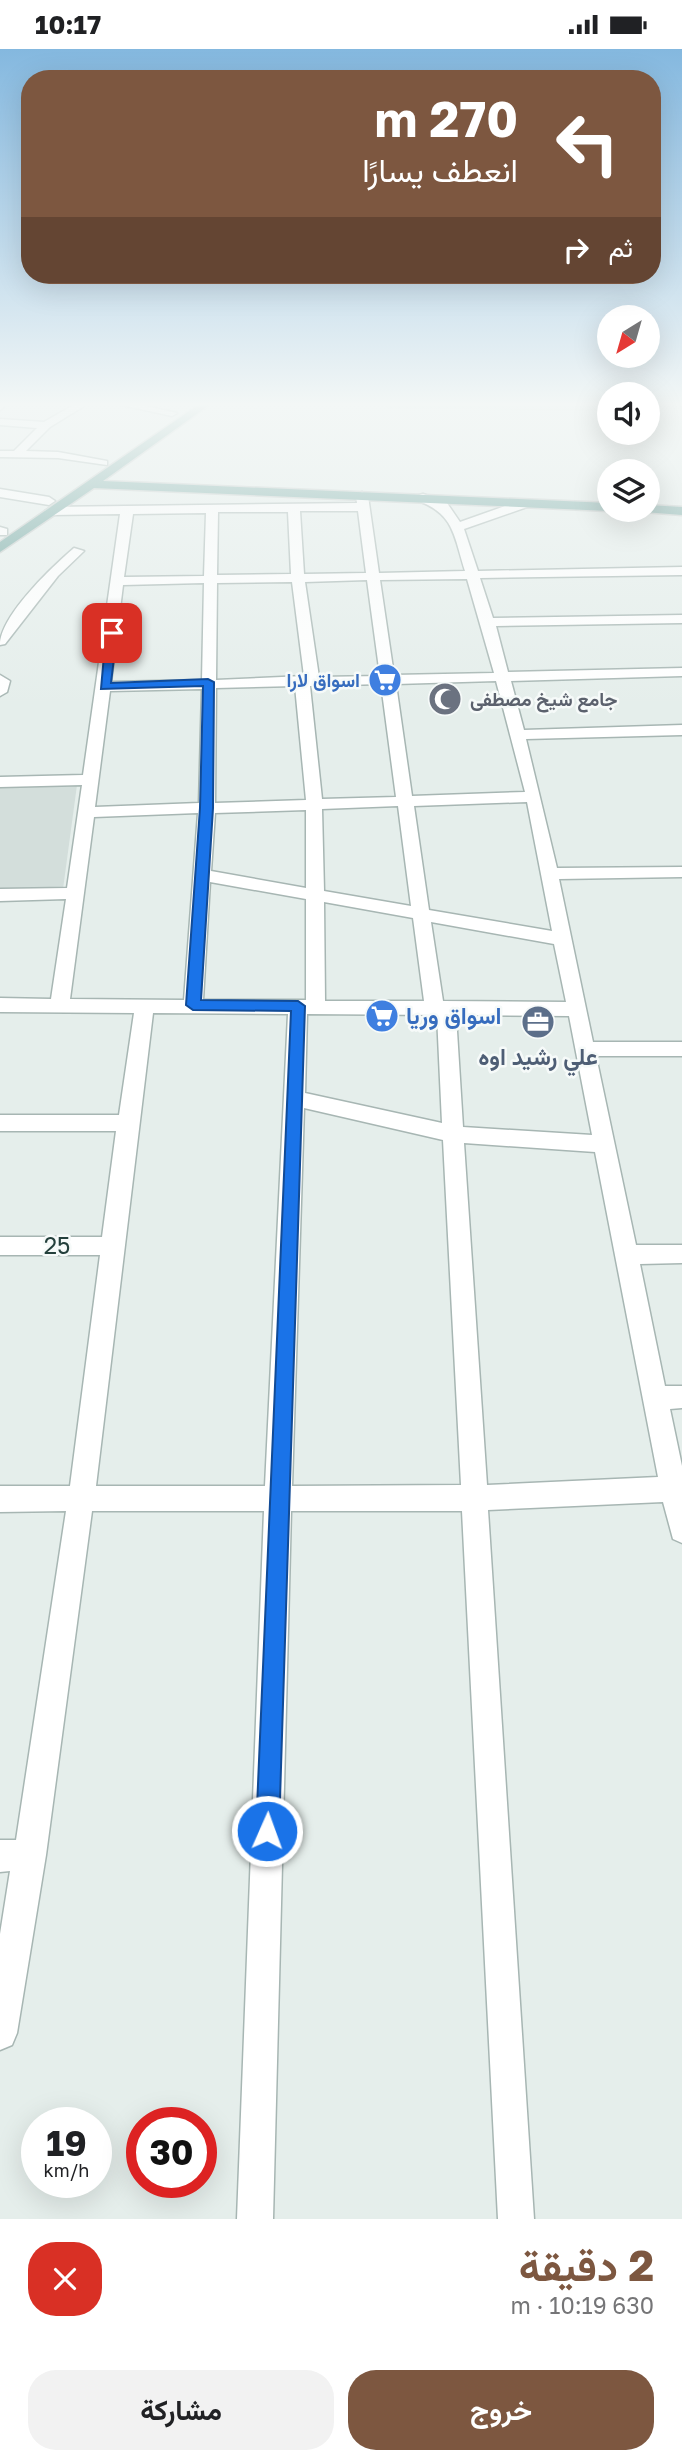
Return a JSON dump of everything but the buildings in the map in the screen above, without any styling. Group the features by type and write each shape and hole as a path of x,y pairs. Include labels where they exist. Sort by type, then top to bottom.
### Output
{"main road":[{"path":"0,548 53,504"},
{"path":"1,532 53,504"},
{"path":"552,504 597,506"},
{"path":"660,510 682,511"}],"street":[{"path":"43,504 127,510 294,508 337,504"},
{"path":"363,504 421,914 440,1008 454,1134 472,1498 516,2219"},
{"path":"439,504 443,506 457,527 488,622 534,797 682,1530"},
{"path":"457,527 522,504"},
{"path":"255,2219 278,1498 295,1098 307,1006 313,895 314,804 294,508"},
{"path":"193,1005 206,808 212,509"},
{"path":"60,1005 120,581 127,510"},
{"path":"0,641 53,573 78,551"},
{"path":"120,581 682,571"},
{"path":"488,622 682,619"},
{"path":"105,687 208,682 682,671"},
{"path":"519,735 682,730"},
{"path":"0,782 91,780"},
{"path":"88,812 534,797"},
{"path":"550,874 682,872"},
{"path":"202,875 562,939"},
{"path":"0,895 75,893"},
{"path":"0,1005 576,1009"},
{"path":"0,2033 15,1856 81,1499 126,1123 145,1005"},
{"path":"584,1049 682,1049"},
{"path":"295,1098 454,1134 602,1144"},
{"path":"0,1123 126,1123"},
{"name":"25","path":"0,1246 113,1246"},
{"path":"626,1255 682,1254"},
{"path":"654,1398 682,1397"},
{"path":"0,1499 472,1498 673,1489"}],"shaded area":[{"path":"77,785 63,889 0,890 0,786"}],"place":[{"name":"اسواق لارا","path":"385,680"},
{"name":"جامع شيخ مصطفى","path":"445,699"},
{"name":"اسواق وريا","path":"382,1016"},
{"name":"علي رشيد اوه","path":"538,1022"}],"route":[{"path":"112,633 105,687 208,682 206,808 193,1005 298,1006 267,1831"}]}
